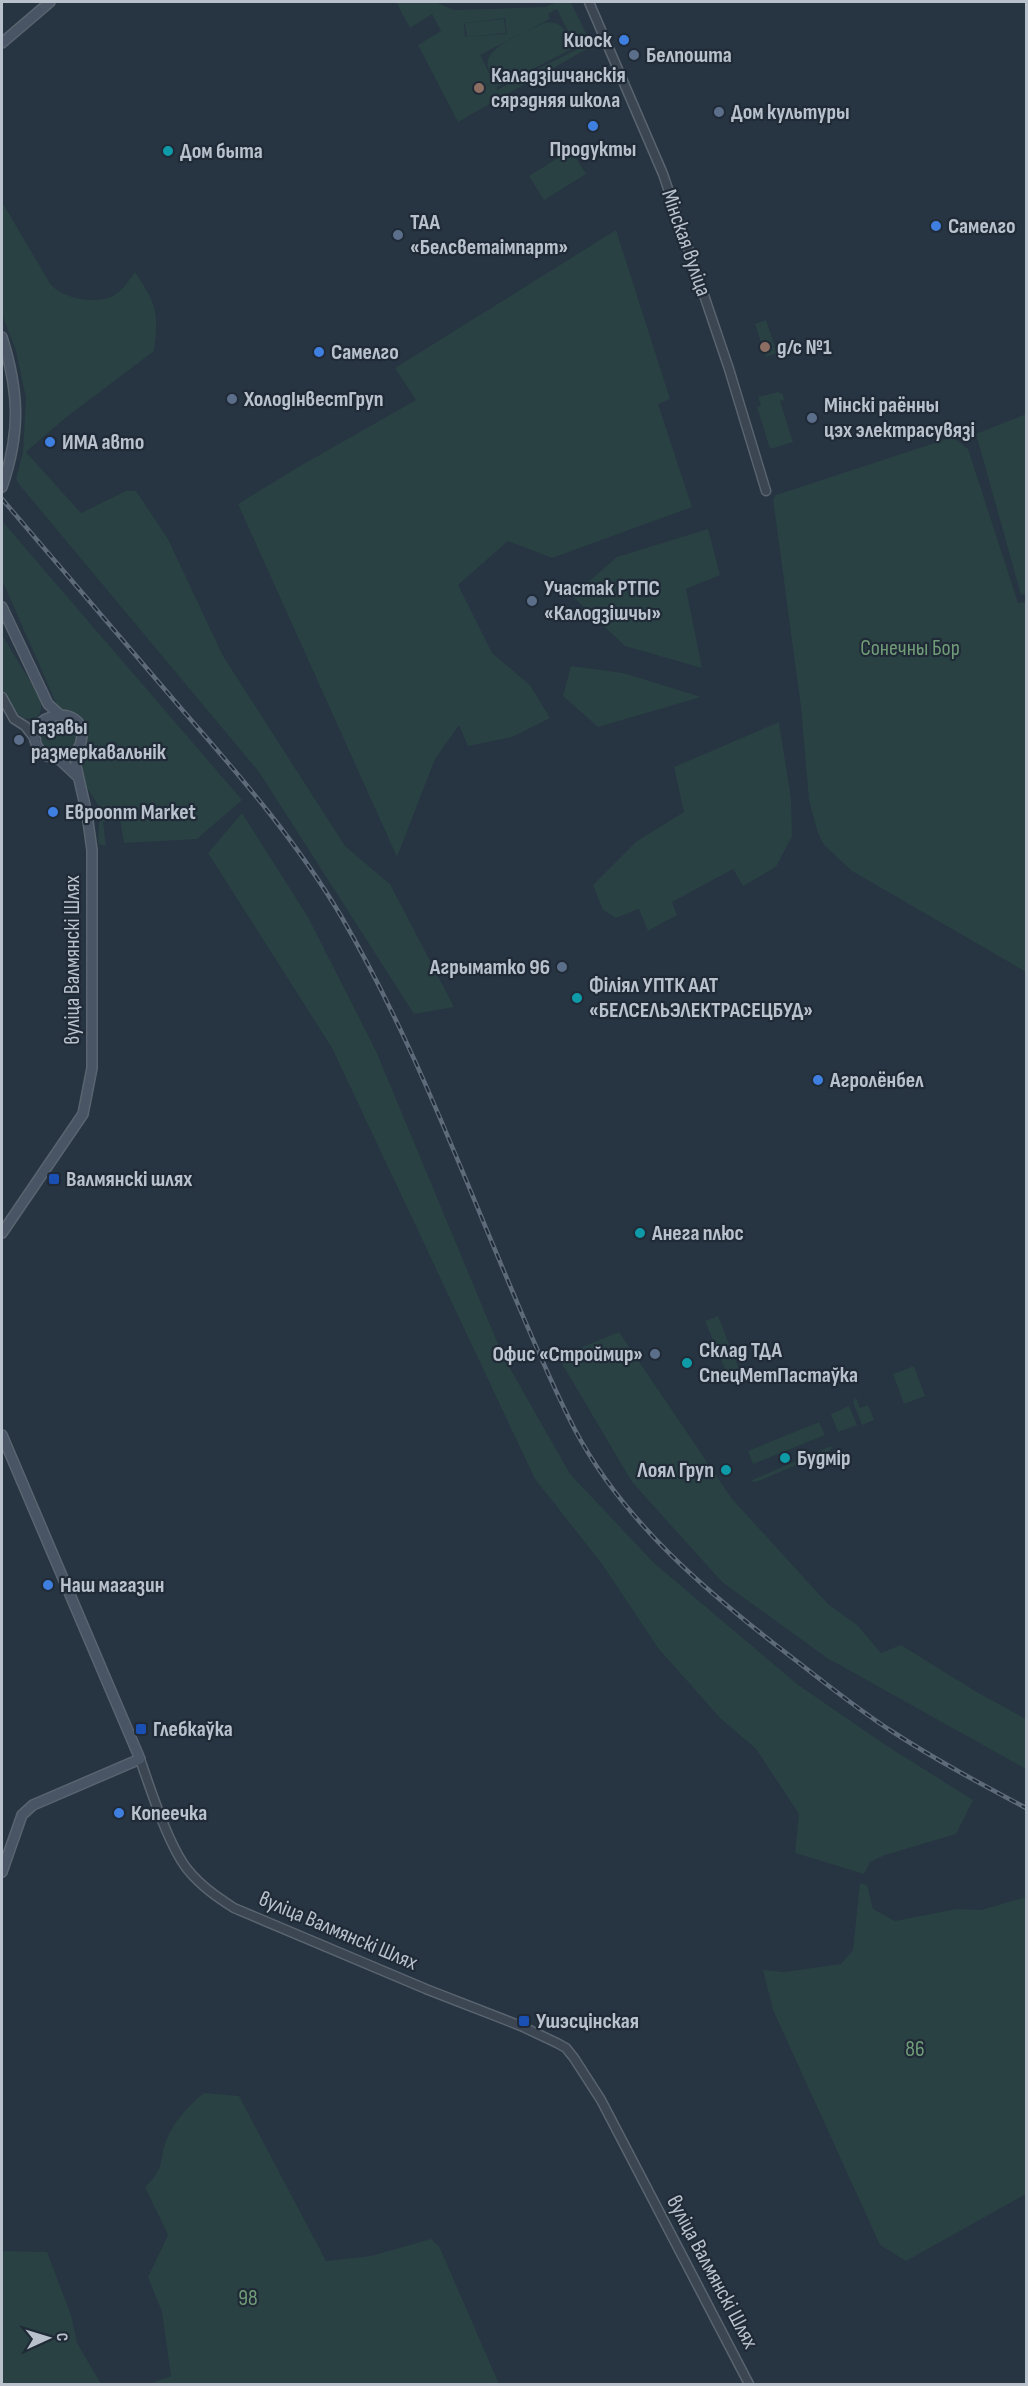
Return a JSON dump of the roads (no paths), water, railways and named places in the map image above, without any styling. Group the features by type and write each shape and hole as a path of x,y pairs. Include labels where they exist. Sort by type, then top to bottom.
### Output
{"main road":[{"path":"2,43 50,2"},
{"path":"2,337 11,368 16,407 15,444 2,485"},
{"path":"2,607 48,704 59,714 71,718 79,727 81,740 76,751 60,760"},
{"path":"48,704 36,740 38,748 44,755 60,760 79,778"},
{"path":"43,721 59,714"},
{"name":"вуліца Валмянскі Шлях","path":"2,1233 83,1114 89,1092 92,1068 92,859 76,751"},
{"name":"вуліца Валмянскі Шлях","path":"2,1435 140,1759"},
{"path":"2,1872 22,1815 33,1804 140,1759"}],"street":[{"name":"Мінская вуліца","path":"589,2 663,174 729,369 766,491"},
{"path":"2,697 14,719 25,726 36,740"},
{"path":"25,726 43,721"},
{"name":"вуліца Валмянскі Шлях","path":"140,1759 155,1800 186,1868 206,1889 234,1908 426,1989 521,2026 566,2048 602,2100 749,2385"}],"railway":[{"path":"2,499 247,786 306,862 341,916 411,1053 557,1394 594,1462 617,1494 642,1525 699,1581 759,1632 828,1685 909,1742 1026,1808"}],"place":[{"name":"Киоск","path":"624,40"},
{"name":"Белпошта","path":"634,55"},
{"name":"Каладзішчанскія сярэдняя школа","path":"479,88"},
{"name":"Дом культуры","path":"719,112"},
{"name":"Продукты","path":"593,126"},
{"name":"Дом быта","path":"168,151"},
{"name":"Самелго","path":"936,226"},
{"name":"ТАА «Белсветаімпарт»","path":"398,235"},
{"name":"д/с №1","path":"765,347"},
{"name":"Cамелго","path":"319,352"},
{"name":"ХолодІнвестГруп","path":"232,399"},
{"name":"Мінскі раённы цэх электрасувязі","path":"812,418"},
{"name":"ИМА авто","path":"50,442"},
{"name":"Участак РТПС «Калодзішчы»","path":"532,601"},
{"name":"Газавы размеркавальнік","path":"19,740"},
{"name":"Евроопт Market","path":"53,812"},
{"name":"Агрыматко 96","path":"562,967"},
{"name":"Філіял УПТК ААТ «БЕЛСЕЛЬЭЛЕКТРАСЕЦБУД»","path":"577,998"},
{"name":"Агролёнбел","path":"818,1080"},
{"name":"Валмянскі шлях","path":"54,1179"},
{"name":"Анега плюс","path":"640,1233"},
{"name":"Офис «Строймир»","path":"655,1354"},
{"name":"Склад ТДА СпецМетПастаўка","path":"687,1363"},
{"name":"Будмір","path":"785,1458"},
{"name":"Лоял Груп","path":"726,1470"},
{"name":"Наш магазин","path":"48,1585"},
{"name":"Глебкаўка","path":"141,1729"},
{"name":"Копеечка","path":"119,1813"},
{"name":"Ушэсцінская","path":"524,2021"}],"park label":[{"name":"Сонечны Бор","path":"910,648"},
{"name":"86","path":"915,2049"},
{"name":"98","path":"248,2298"}]}
